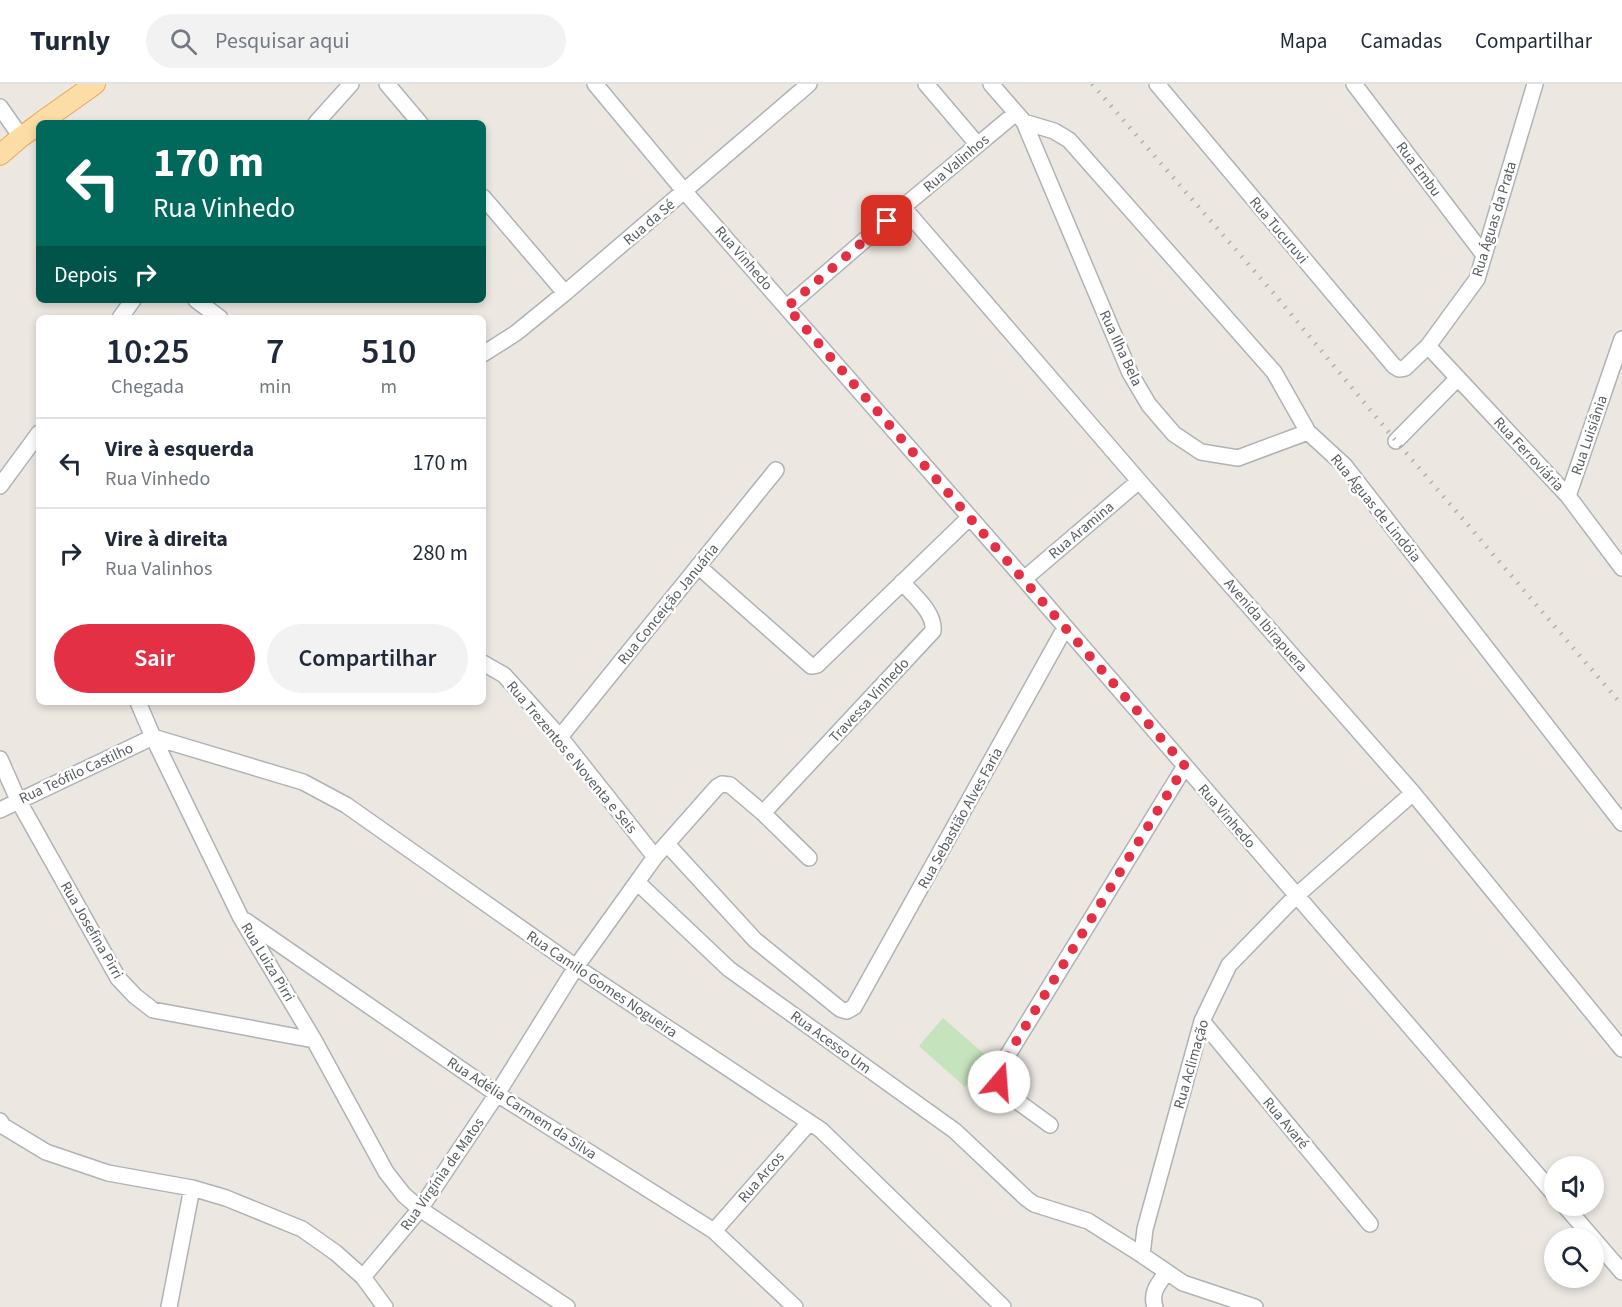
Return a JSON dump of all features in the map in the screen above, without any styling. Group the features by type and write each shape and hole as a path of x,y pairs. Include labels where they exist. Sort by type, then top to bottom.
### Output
{"main road":[{"path":"44,120 95,84"},
{"path":"0,155 36,126"}],"street":[{"path":"319,120 351,84"},
{"path":"387,84 417,120"},
{"name":"Rua Vinhedo","path":"595,84 685,192 1024,579 1544,1182"},
{"path":"926,84 978,145"},
{"path":"991,84 1020,117"},
{"name":"Rua Tucuruvi","path":"1157,84 1394,366 1399,369 1406,368"},
{"name":"Rua Embu","path":"1354,84 1484,255"},
{"name":"Rua Águas da Prata","path":"1406,368 1428,346 1477,279 1535,84"},
{"name":"Rua da Sé","path":"486,352 516,333 565,293 685,192 806,85"},
{"path":"0,107 21,137"},
{"name":"Rua Valinhos","path":"787,307 978,145 1020,117"},
{"name":"Rua Ilha Bela","path":"1020,117 1130,373 1149,405 1174,434 1201,452 1238,458 1308,432"},
{"name":"Rua Águas de Lindóia","path":"1020,117 1069,140 1274,372 1308,432 1345,466 1622,823"},
{"path":"486,200 565,293"},
{"name":"Avenida Ibirapuera","path":"903,207 1139,481 1413,793 1622,1049"},
{"path":"200,303 216,315"},
{"name":"Rua Luisiânia","path":"1568,496 1622,339"},
{"name":"Rua Ferroviária","path":"1428,346 1568,496 1619,560"},
{"path":"1395,441 1458,378"},
{"path":"0,486 36,437"},
{"name":"Rua Conceição Januária","path":"560,737 776,470"},
{"name":"Rua Aramina","path":"1024,579 1139,481"},
{"path":"698,566 811,666 817,665 970,518"},
{"name":"Travessa Vinhedo","path":"763,813 933,631 934,624 931,616 902,582"},
{"name":"Rua Sebastião Alves Faria","path":"667,844 755,940 840,1009 847,1011 854,1007 1065,628"},
{"name":"Rua Trezentos e Noventa e Seis","path":"486,665 504,675 560,737 655,857"},
{"name":"Rua Luiza Pirri","path":"139,705 241,918 314,1040 386,1172 404,1195 420,1209 567,1307"},
{"name":"Rua Teófilo Castilho","path":"0,810 153,737"},
{"name":"Rua Camilo Gomes Nogueira","path":"153,737 303,782 346,805 576,967 821,1130 1003,1307"},
{"name":"Rua Josefina Pirri","path":"0,759 18,800 118,978 135,996 153,1010 314,1040"},
{"path":"1050,1125 1006,1093 999,1082 998,1071 1185,766"},
{"path":"655,857 722,784 730,785 763,813 809,858"},
{"name":"Rua Aclimação","path":"1142,1255 1145,1229 1202,1021 1229,965 1296,896 1413,793"},
{"name":"Rua Virgínia de Matos","path":"363,1277 420,1209 497,1094 576,967 655,857"},
{"name":"Rua Acesso Um","path":"638,882 729,969 955,1131 1027,1199 1034,1204 1088,1221 1142,1255"},
{"name":"Rua Adélia Carmem da Silva","path":"241,918 497,1094 714,1231 795,1307"},
{"name":"Rua Avaré","path":"1202,1021 1370,1224"},
{"path":"0,1121 3,1126 46,1152 108,1173 192,1188 226,1198 302,1229 336,1253 363,1277 385,1307"},
{"name":"Rua Arcos","path":"714,1231 809,1123"},
{"path":"169,1307 192,1188"},
{"path":"1574,1216 1622,1272"},
{"path":"1142,1255 1183,1282 1255,1307"},
{"path":"1155,1307 1154,1290 1167,1272"}],"green space":[{"path":"943,1018 990,1059 965,1087 919,1046"}],"railway":[{"path":"1092,84 1276,296 1396,441 1622,705"}],"route":[{"path":"887,221 787,307 1185,766 998,1071 999,1082"}]}
